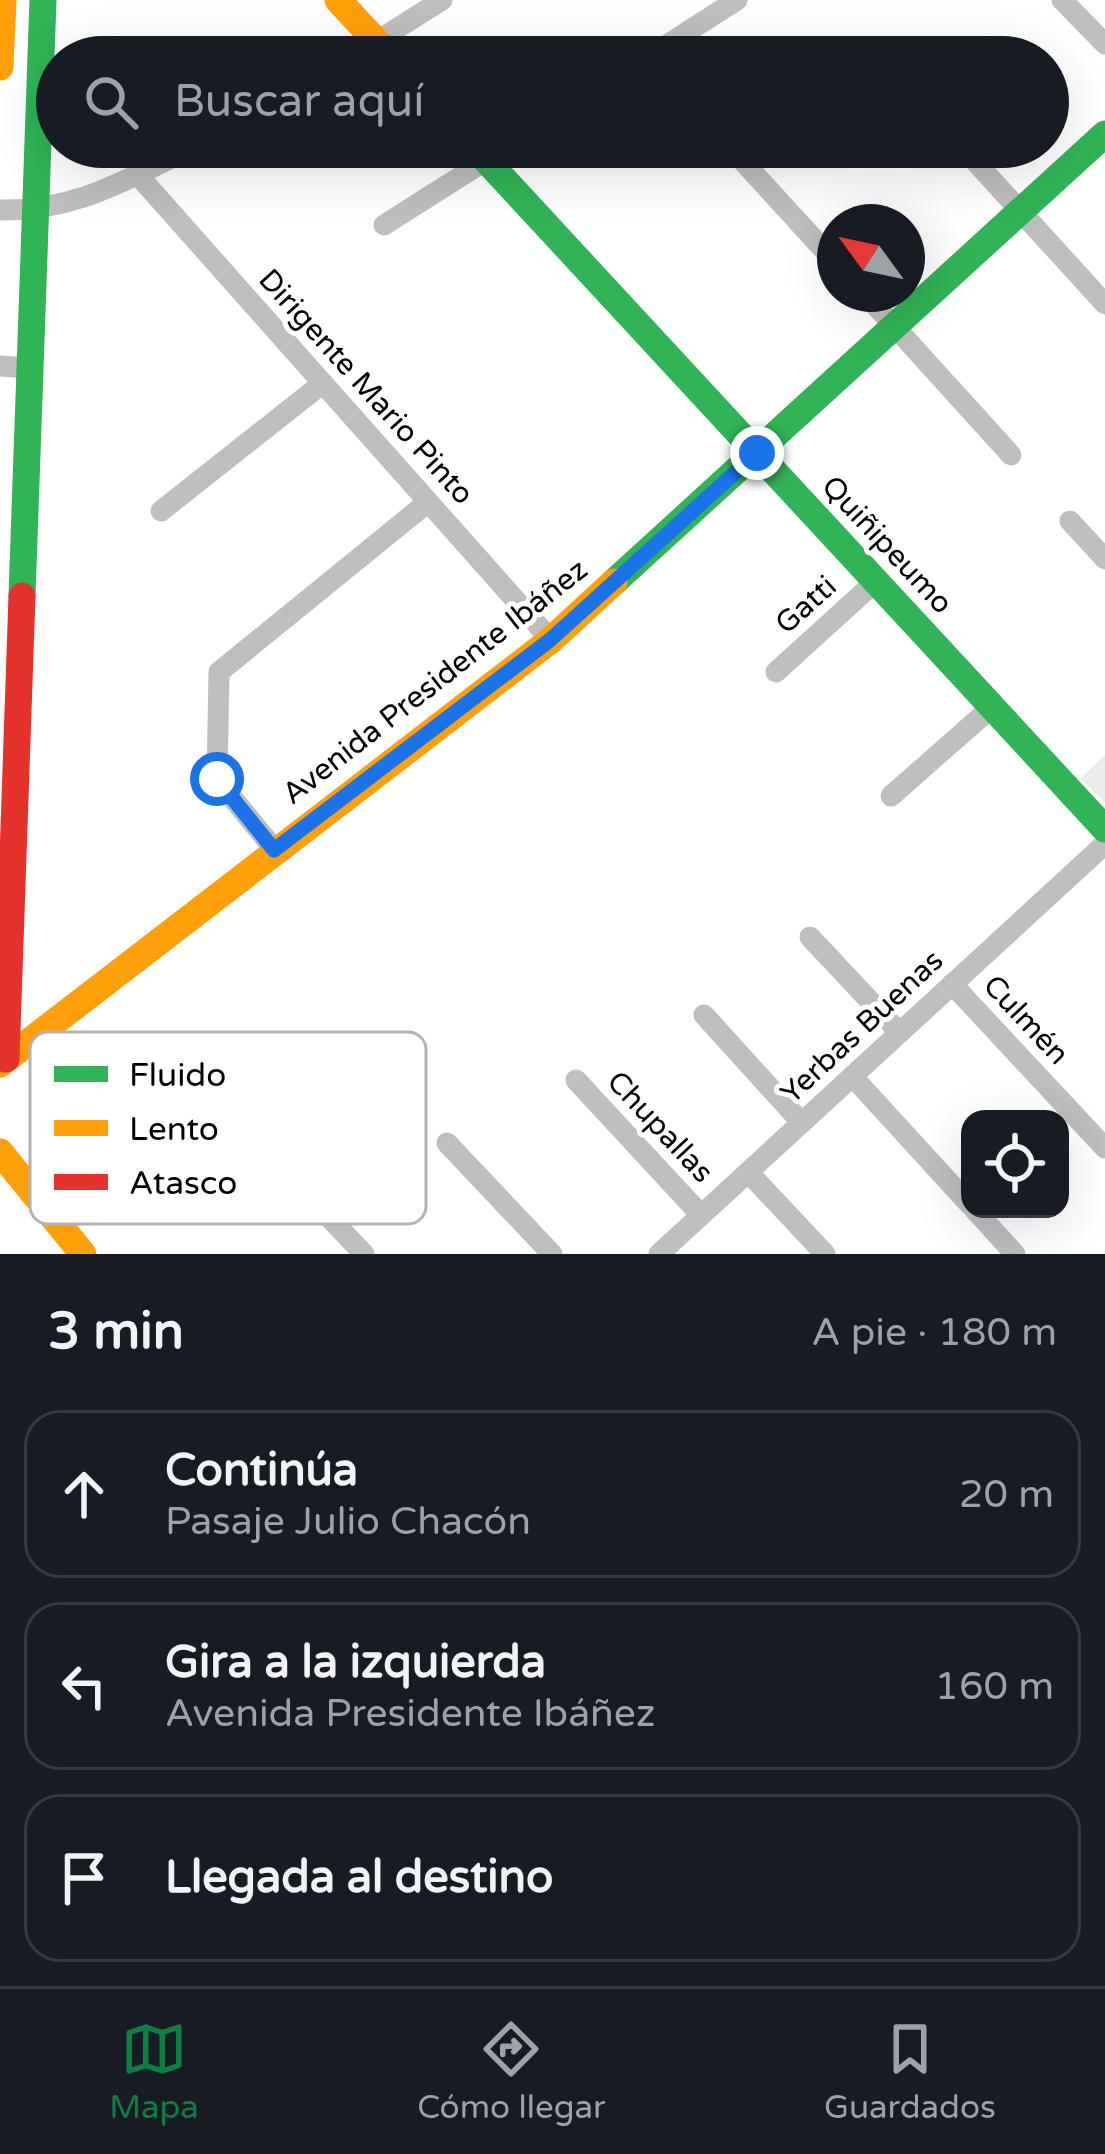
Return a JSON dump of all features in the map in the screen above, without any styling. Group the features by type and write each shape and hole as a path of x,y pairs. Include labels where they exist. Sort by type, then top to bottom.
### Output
{"street":[{"path":"0,68 3,0"},
{"path":"42,36 43,0"},
{"path":"338,0 362,36"},
{"path":"394,36 442,0"},
{"path":"681,36 737,0"},
{"path":"1063,0 1105,44"},
{"path":"0,48 36,49"},
{"name":"Avenida Presidente Ibáñez","path":"1069,167 1105,134"},
{"path":"3,1062 12,527 30,368 37,168"},
{"path":"0,210 36,210 79,201 150,168"},
{"path":"384,225 465,168"},
{"name":"Quiñipeumo","path":"504,168 757,453 1105,829"},
{"path":"749,168 817,242"},
{"path":"981,168 1105,304"},
{"name":"Avenida Presidente Ibáñez","path":"41,1032 550,640 1068,168"},
{"name":"Dirigente Mario Pinto","path":"137,174 550,640"},
{"path":"881,312 1011,455"},
{"path":"0,366 30,368"},
{"path":"160,511 323,383"},
{"path":"274,850 217,779 219,672 428,502"},
{"path":"1070,521 1105,559"},
{"name":"Gatti","path":"776,672 875,582"},
{"path":"891,796 992,707"},
{"name":"Yerbas Buenas","path":"658,1254 1105,844"},
{"path":"810,938 900,1033"},
{"name":"Culmén","path":"952,984 1105,1148"},
{"path":"704,1015 802,1123"},
{"name":"Avenida Presidente Ibáñez","path":"3,1062 30,1041"},
{"path":"852,1076 961,1195"},
{"name":"Chupallas","path":"576,1080 701,1215"},
{"path":"447,1143 552,1254"},
{"path":"0,1152 30,1189"},
{"path":"748,1172 825,1254"},
{"path":"982,1218 1016,1254"},
{"path":"59,1224 83,1254"},
{"path":"335,1224 364,1254"}],"shaded area":[{"path":"1105,755 1105,803 1081,778"}],"traffic: fast":[{"path":"42,36 43,0"},
{"path":"1069,167 1105,134"},
{"path":"22,596 37,168"},
{"path":"493,168 1105,829"},
{"path":"614,582 1068,168"}],"traffic: slow":[{"path":"0,67 3,0"},
{"path":"338,0 371,36"},
{"path":"42,1032 551,640 614,582"},
{"path":"0,1064 30,1041"},
{"path":"0,1152 30,1189"},
{"path":"59,1224 83,1254"}],"traffic: jam":[{"path":"6,1059 22,596"}],"route":[{"path":"217,779 274,850 550,640 757,453"}]}
